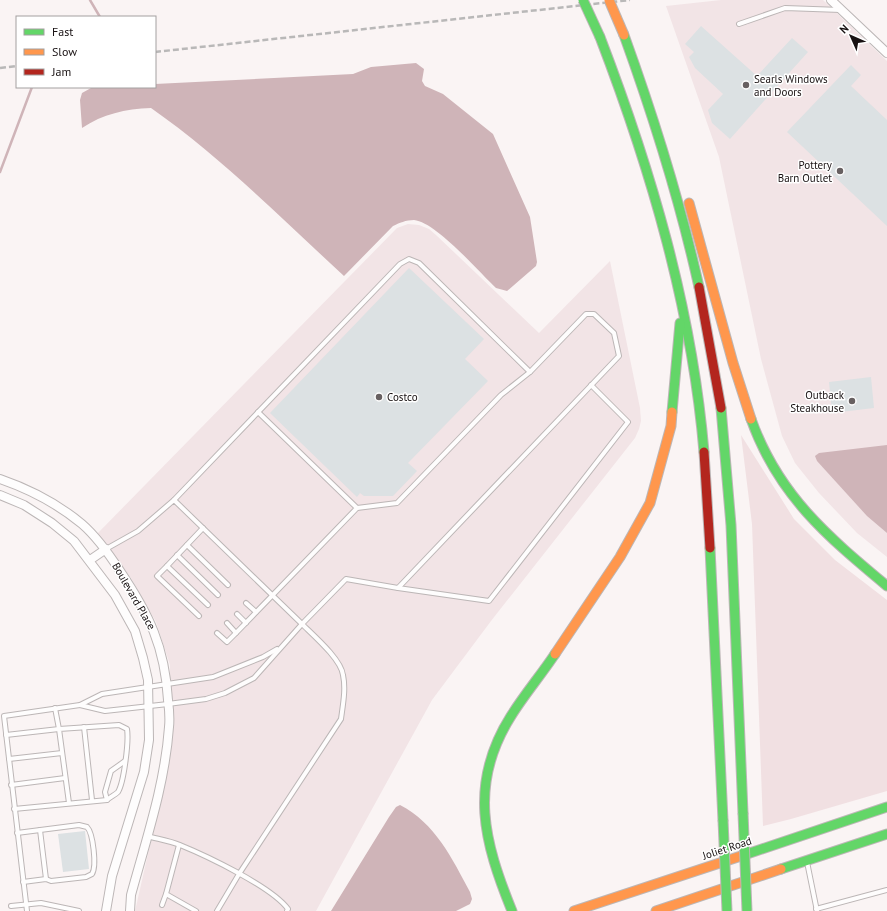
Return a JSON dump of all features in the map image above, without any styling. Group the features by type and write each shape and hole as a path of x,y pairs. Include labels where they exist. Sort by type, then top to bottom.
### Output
{"main road":[{"path":"583,0 600,37 627,108 646,164 681,305 699,404 705,468 727,911"},
{"path":"609,0 624,35 667,157 684,220 701,296 722,412 732,533 747,911"},
{"path":"667,157 683,188 698,233 744,403 757,438 772,467 797,503 822,530 887,586"},
{"path":"512,911 496,872 488,840 483,806 485,781 490,758 501,732 510,717 620,557 650,503 671,426 681,305"},
{"name":"Joliet Road","path":"574,911 887,807"},
{"path":"656,911 887,834"}],"street":[{"path":"831,0 887,54"},
{"name":"Boulevard Place","path":"0,478 22,486 82,524 106,550 150,620 157,638 167,685 170,725 166,758 131,895 130,911"},
{"name":"Boulevard Place","path":"0,495 24,505 52,523 74,541 90,560 115,595 135,631 143,658 148,688 149,740 144,772 112,876 106,911"},
{"path":"90,560 106,550"}],"lane":[{"path":"739,24 786,8 841,10"},
{"path":"106,550 138,531 174,500 400,264 410,259 419,263 530,372"},
{"path":"217,633 227,642 357,508 397,502 502,395 530,372 586,314 594,314 614,333 619,356 398,588"},
{"path":"80,705 105,711 149,707 206,699 243,685 254,678 271,660 278,649 346,579 489,601 628,422 591,385"},
{"path":"258,412 357,508"},
{"path":"174,500 330,652 343,673 344,696 341,719 239,874 217,911"},
{"path":"199,616 157,576 203,528"},
{"path":"187,545 228,585"},
{"path":"177,555 218,595"},
{"path":"167,566 208,605"},
{"path":"246,603 256,612"},
{"path":"237,614 246,623"},
{"path":"226,623 236,633"},
{"path":"27,911 4,716 80,705 102,694 213,678 278,649"},
{"path":"55,708 69,803"},
{"path":"6,735 59,729 118,725 127,729 128,738 125,761 118,791 108,800 92,800 14,809"},
{"path":"84,727 92,800"},
{"path":"8,759 62,753"},
{"path":"108,800 105,792 111,771 125,761"},
{"path":"11,785 65,778"},
{"path":"17,833 82,825 90,830 95,867 92,874 86,876 51,881 46,879 23,882"},
{"path":"40,830 46,879"},
{"path":"147,836 179,845 239,874 282,901 288,909 287,911"},
{"path":"162,905 179,845"},
{"path":"807,861 816,910 887,890"},
{"path":"166,894 196,911"},
{"path":"11,906 41,903 79,911"}],"shaded area":[{"path":"721,0 823,0 887,61 887,557 857,533 819,493 795,463 782,436 761,359 719,157 666,6"},
{"path":"416,63 424,69 422,81 425,86 443,94 493,134 530,217 537,262 536,266 507,291 496,288 457,249 434,229 414,220 405,221 393,226 344,276 226,167 151,108 115,113 98,119 82,128 80,100 82,93 91,88 156,88 156,84 353,74 371,67"},
{"path":"408,224 419,225 429,229 539,333 610,261 640,408 641,421 639,429 635,438 491,621 432,700 316,911 135,911 168,766 170,665 156,622 131,578 97,534 397,228"},
{"path":"741,435 794,519 835,560 887,600 887,791 763,826 752,524"},
{"path":"887,445 887,533 867,516 817,461 815,456 819,453"},
{"path":"400,805 423,821 441,842 470,892 472,899 470,904 456,911 331,911 389,817 396,807"}],"building":[{"name":"Searls Windows and Doors","path":"701,26 757,76 792,38 808,52 730,139 712,123 708,110 723,94 695,68 689,57 694,52 685,44"},
{"path":"851,65 861,75 851,86 887,120 887,226 787,132"},
{"name":"Costco","path":"409,268 484,339 465,359 488,381 408,463 417,471 393,496 364,496 360,493 357,497 270,413"},
{"name":"Outback Steakhouse","path":"871,377 874,408 832,413 829,382"},
{"path":"85,831 89,869 63,872 58,834"}],"waterway":[{"path":"90,0 99,16"},
{"path":"0,172 32,88"}],"railway":[{"path":"156,52 630,0"},
{"path":"0,68 16,66"}],"traffic: fast":[{"path":"583,0 600,37"},
{"path":"624,35 666,160 692,255 699,287"},
{"path":"600,37 636,138 667,241 690,346 704,452"},
{"path":"672,412 680,323"},
{"path":"721,408 731,525 743,813"},
{"path":"751,419 762,446 775,470 790,492 844,550 887,586"},
{"path":"710,548 723,820"},
{"path":"512,911 502,886 488,837 485,813 485,789 489,765 498,741 511,716 555,654"},
{"path":"744,855 887,807"},
{"path":"743,813 747,911"},
{"path":"723,820 727,911"},
{"path":"781,869 887,834"}],"traffic: slow":[{"path":"609,0 624,35"},
{"path":"689,203 733,363 751,419"},
{"path":"555,654 620,557 650,503 671,426 672,412"},
{"path":"574,911 744,855"},
{"path":"656,911 781,869"}],"traffic: jam":[{"path":"699,287 721,408"},
{"path":"704,452 710,548"}],"place":[{"name":"Searls Windows and Doors","path":"746,85"},
{"name":"Pottery Barn Outlet","path":"840,171"},
{"name":"Costco","path":"379,397"},
{"name":"Outback Steakhouse","path":"852,401"}]}
